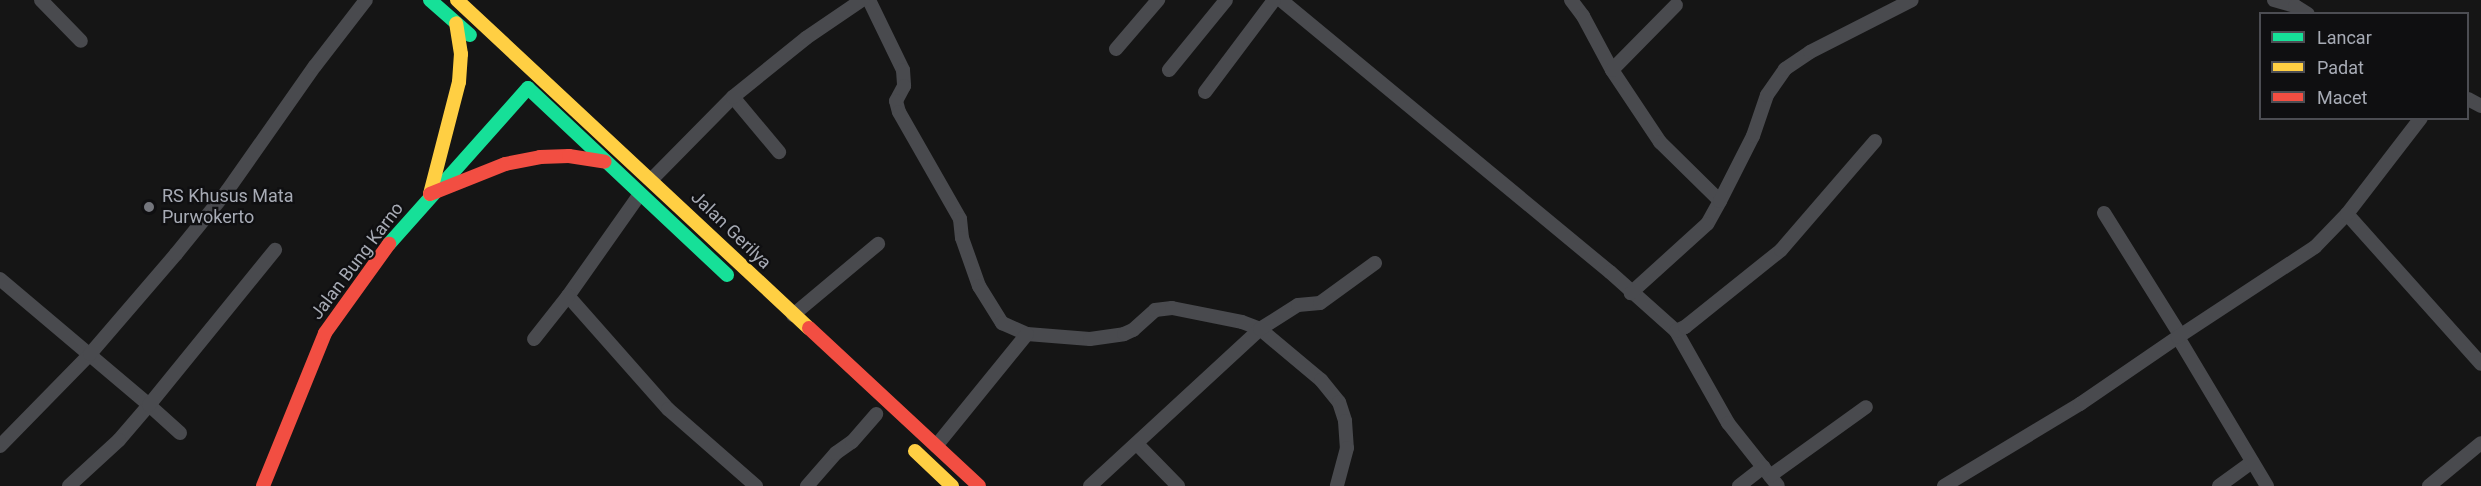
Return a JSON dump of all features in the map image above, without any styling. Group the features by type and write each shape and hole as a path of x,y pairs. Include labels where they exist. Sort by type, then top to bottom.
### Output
{"main road":[{"path":"430,0 478,41 489,28"},
{"name":"Jalan Gerilya","path":"457,0 652,178 793,315 979,486"},
{"path":"430,194 459,82 461,54 456,23"},
{"name":"Jalan Gerilya","path":"524,84 740,287"},
{"name":"Jalan Bung Karno","path":"263,486 325,333 393,238 524,84"},
{"path":"430,194 505,164 540,157 569,156 605,162"},
{"path":"901,438 952,486"}],"street":[{"path":"41,0 81,41"},
{"path":"0,446 90,354 227,190 315,66 366,0"},
{"path":"652,178 733,98 806,38 862,0"},
{"path":"869,0 905,77 904,86 896,101 899,112 960,219 962,238 979,286 1002,323 1027,334 1090,339 1133,330 1155,310 1172,308 1242,322 1260,329 1321,380 1339,402 1345,421 1347,448 1337,486"},
{"path":"1116,49 1158,0"},
{"path":"1169,70 1226,0"},
{"path":"1204,92 1274,0"},
{"path":"1281,0 1610,272 1676,331 1728,423 1770,476"},
{"path":"1571,0 1583,16 1612,70 1660,142 1720,201"},
{"path":"1633,294 1707,224 1753,136 1767,95 1785,69 1810,52 1912,0"},
{"path":"2274,0 2295,6 2305,12"},
{"path":"1612,70 1676,5"},
{"path":"733,98 778,152"},
{"path":"1944,486 2080,404 2315,248 2347,214 2419,120"},
{"path":"1676,331 1685,327 1781,250 1875,141"},
{"path":"534,339 568,296 640,194"},
{"path":"2104,213 2180,336 2267,486"},
{"path":"2347,214 2481,364"},
{"path":"793,315 878,244"},
{"path":"69,486 119,440 275,250"},
{"path":"1090,486 1260,329 1298,305 1320,303 1375,263"},
{"path":"0,279 180,433"},
{"path":"568,296 668,409 756,486"},
{"path":"936,446 1027,334"},
{"path":"1738,486 1770,476 1866,407"},
{"path":"807,486 836,453 852,442 876,414"},
{"path":"2429,486 2449,480 2481,443"},
{"path":"1137,444 1178,486"},
{"path":"2219,486 2252,462"}],"traffic: fast":[{"path":"430,0 470,35"},
{"path":"389,244 528,88"},
{"path":"528,88 727,275"}],"traffic: slow":[{"path":"457,0 809,328"},
{"path":"430,194 459,82 461,54 456,23"},
{"path":"915,451 952,486"}],"traffic: jam":[{"path":"430,194 505,164 540,157 569,156 605,162"},
{"path":"263,486 325,333 389,244"},
{"path":"809,328 979,486"}],"place":[{"name":"RS Khusus Mata Purwokerto","path":"149,207"}]}
